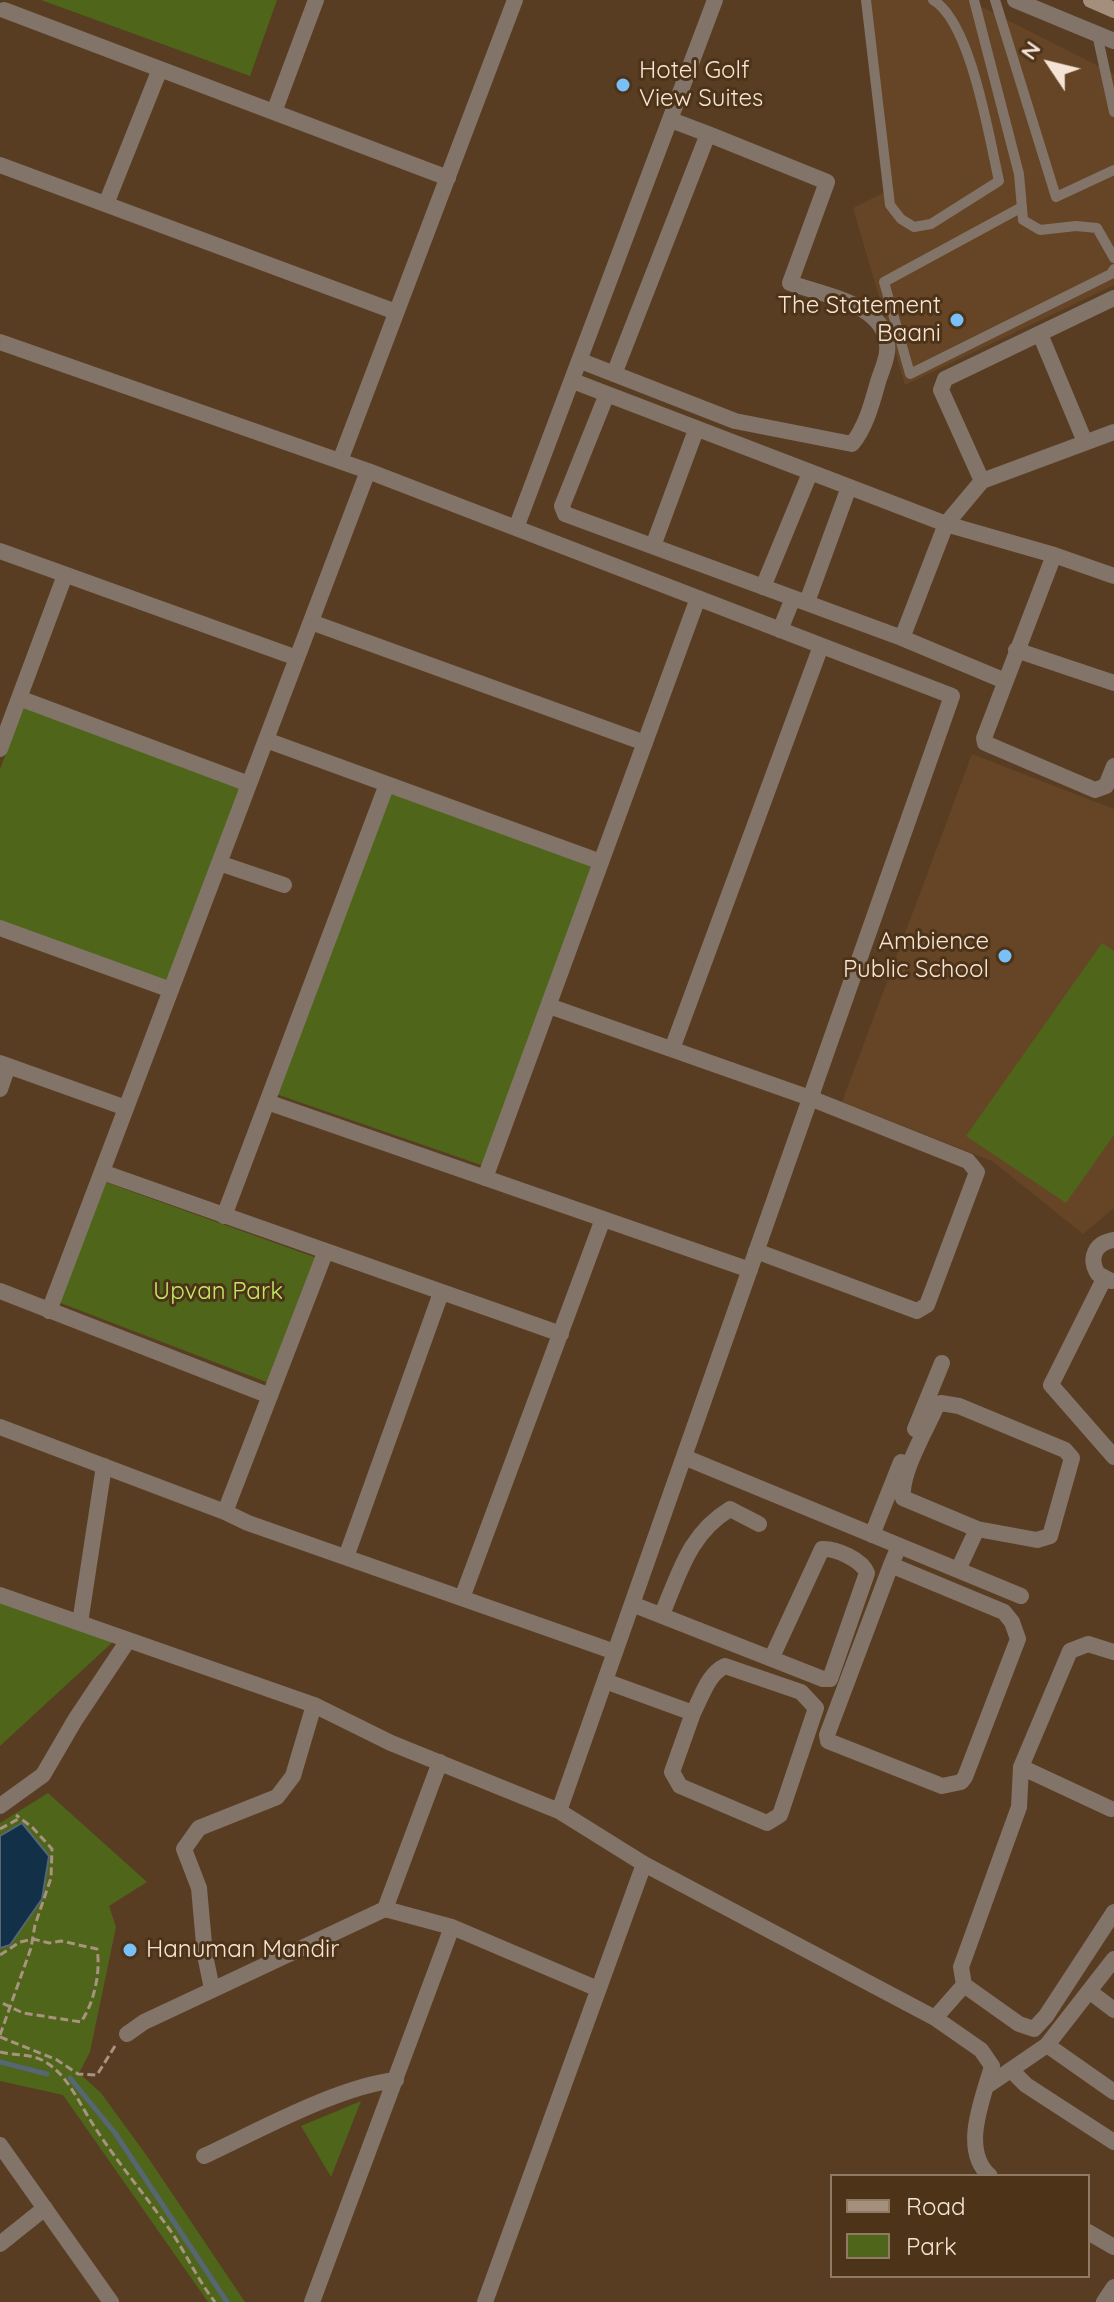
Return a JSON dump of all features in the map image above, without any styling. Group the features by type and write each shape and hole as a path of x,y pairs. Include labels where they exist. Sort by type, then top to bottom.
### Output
{"street":[{"path":"274,112 316,0"},
{"path":"340,461 515,0"},
{"path":"516,528 715,0"},
{"path":"1015,0 1114,41"},
{"path":"1091,0 1114,10"},
{"path":"4,10 448,178"},
{"path":"106,204 160,69"},
{"path":"581,361 735,421 852,444 860,434 887,351 883,327 862,308 790,283 827,182 671,120"},
{"path":"614,374 708,134"},
{"path":"0,165 396,312"},
{"path":"982,481 941,390 945,379 1114,298"},
{"path":"1040,334 1085,442"},
{"path":"0,342 368,471 952,696 559,1811"},
{"path":"573,381 946,524 1114,576"},
{"path":"607,394 562,512 902,638 1005,681"},
{"path":"653,546 696,430"},
{"path":"902,638 946,524 982,481 1114,432"},
{"path":"49,1311 368,471"},
{"path":"763,587 810,473"},
{"path":"780,630 800,600 849,487"},
{"path":"0,551 297,658"},
{"path":"1054,555 1016,650 984,738 985,743 1095,790 1106,786 1114,766"},
{"path":"0,749 65,575"},
{"path":"485,1178 698,598"},
{"path":"311,622 645,743"},
{"path":"672,1049 821,646"},
{"path":"1016,650 1114,683"},
{"path":"19,698 249,784"},
{"path":"266,740 601,862"},
{"path":"224,1216 387,784"},
{"path":"219,863 284,885"},
{"path":"0,928 171,990"},
{"path":"549,1006 810,1098 968,1161 977,1172 927,1305 917,1311 756,1251"},
{"path":"0,1089 4,1065 126,1108"},
{"path":"267,1102 750,1270"},
{"path":"102,1172 561,1334"},
{"path":"462,1598 603,1219"},
{"path":"1114,1240 1101,1244 1094,1255 1095,1269 1109,1280 1051,1385 1114,1457"},
{"path":"225,1512 325,1253"},
{"path":"0,1291 270,1396"},
{"path":"346,1557 441,1293"},
{"path":"872,1535 942,1363"},
{"path":"941,1403 959,1406 1065,1450 1072,1458 1050,1536 1037,1540 977,1529 903,1498 907,1474 937,1405 941,1403"},
{"path":"0,1427 248,1523 615,1652"},
{"path":"684,1457 1021,1596"},
{"path":"80,1623 104,1466"},
{"path":"662,1614 692,1543 710,1520 730,1509 759,1524"},
{"path":"958,1570 977,1529"},
{"path":"891,1565 1004,1612 1018,1639 961,1782 942,1786 828,1741 827,1735 891,1565 899,1546"},
{"path":"632,1604 823,1679 830,1679 867,1573 862,1564 829,1548 822,1549 772,1657"},
{"path":"0,1595 314,1705 391,1743 559,1811 644,1864 935,2018 981,2050 992,2066 974,2147 981,2168 988,2174"},
{"path":"1,1805 43,1775 127,1642"},
{"path":"1114,1652 1088,1644 1070,1651 1021,1767 1019,1807 961,1967 964,1985 1019,2024 1034,2029 1046,2016 1114,1912"},
{"path":"725,1666 801,1692 808,1698 816,1708 780,1815 767,1823 680,1786 674,1780 672,1772 693,1713 716,1671 725,1666"},
{"path":"605,1681 693,1713"},
{"path":"212,1989 205,1955 199,1888 184,1849 199,1828 277,1797 293,1776 314,1705"},
{"path":"385,1909 440,1762"},
{"path":"1021,1767 1113,1809"},
{"path":"485,2302 644,1864"},
{"path":"127,2034 144,2022 212,1989 385,1909 452,1927 598,1989"},
{"path":"312,2302 452,1927"},
{"path":"987,2086 1047,2045 1114,1959"},
{"path":"935,2018 964,1985"},
{"path":"1089,1991 1114,2010"},
{"path":"1047,2045 1114,2092"},
{"path":"1011,2070 1026,2085 1114,2142"},
{"path":"204,2156 317,2104 381,2082 396,2080"},
{"path":"0,2145 111,2302"},
{"path":"0,2244 45,2208"},
{"path":"1090,2233 1114,2247"},
{"path":"1104,2302 1114,2287"}],"lane":[{"path":"866,0 890,205 901,219 914,227 931,224 999,181 967,49 940,2"},
{"path":"974,0 1019,174 1023,220 1040,230 1076,226 1097,228 1114,258"},
{"path":"995,0 1056,197 1114,170"},
{"path":"1097,34 1114,112"},
{"path":"1022,207 884,282 910,374 1111,274 1114,269"}],"path":[{"path":"1,1805 20,1818 52,1849 51,1878 0,2036 57,2060 78,2074 97,2075 115,2046 127,2034"},
{"path":"0,1829 20,1818"},
{"path":"0,1955 20,1942 33,1939 97,1949 99,1958 91,2007 81,2022 23,2013 0,2002"},
{"path":"0,2052 44,2061 58,2072 169,2229 215,2302"}],"shaded area":[{"path":"862,0 968,0 1114,74 1114,285 905,385 853,208 893,188"},
{"name":"Ambience Public School","path":"972,754 1114,809 1114,1208 1083,1234 992,1161 842,1102"}],"green space":[{"path":"41,0 277,0 250,76"},
{"path":"24,706 242,786 167,982 0,921 0,769"},
{"path":"390,793 592,867 484,1166 276,1094"},
{"name":"Ambience Public School","path":"1102,943 1114,951 1114,1135 1066,1203 966,1136"},
{"name":"Upvan Park","path":"105,1182 317,1258 269,1383 58,1302"},
{"path":"0,1596 115,1640 0,1746"},
{"path":"48,1793 147,1882 109,1906 116,1927 90,2052 79,2073 101,2093 147,2156 245,2302 208,2302 63,2095 0,2081 0,1823"},
{"path":"361,2101 331,2177 301,2126"}],"water":[{"path":"22,1823 49,1856 42,1899 10,1945 0,1948 0,1836"}],"waterway":[{"path":"0,2062 47,2074"},
{"path":"70,2078 115,2133 227,2302"}],"place":[{"name":"Hotel Golf View Suites","path":"623,85"},
{"name":"The Statement Baani","path":"957,320"},
{"name":"Ambience Public School","path":"1005,956"},
{"name":"Hanuman Mandir","path":"130,1950"}]}
